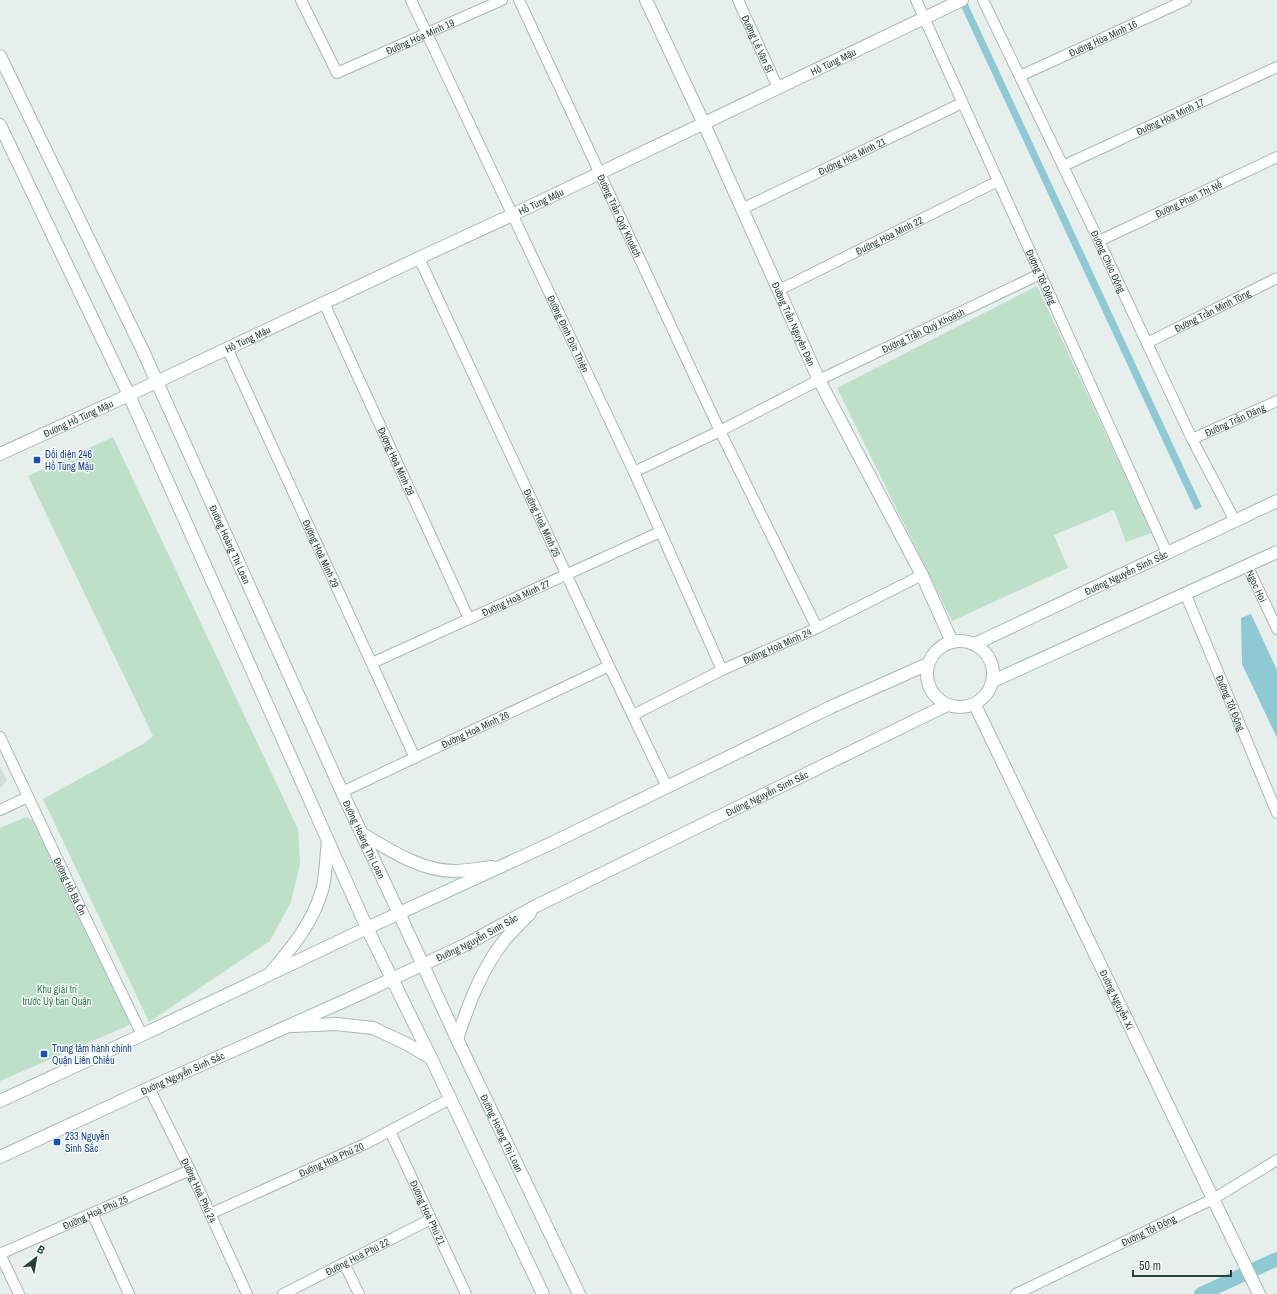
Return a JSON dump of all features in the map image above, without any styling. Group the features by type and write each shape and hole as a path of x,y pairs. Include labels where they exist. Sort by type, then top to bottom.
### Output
{"main road":[{"name":"Đường Trần Nguyên Đán","path":"646,0 704,124 819,380 922,575 952,642"},
{"path":"927,17 962,0"},
{"name":"Hồ Tùng Mậu","path":"156,382 512,215 927,17"},
{"name":"Đường Hoàng Thị Loan","path":"0,56 143,351 342,792 422,965 579,1294"},
{"path":"0,125 129,395 366,928 431,1058 543,1294"},
{"name":"Đường Hồ Tùng Mậu","path":"0,454 156,382"},
{"name":"Đường Nguyễn Sinh Sắc","path":"975,644 1277,501"},
{"path":"993,681 1277,552"},
{"path":"952,642 968,642 975,644 985,652 992,664 994,672 991,688 987,695 975,705 966,708 956,708 938,700 932,692 927,679 928,664 933,654 942,646 952,642"},
{"path":"0,1101 503,865 831,707 928,664"},
{"name":"Đường Nguyễn Sinh Sắc","path":"0,1157 464,945 536,906 947,705"},
{"name":"Đường Nguyễn Xí","path":"975,705 1257,1289"},
{"path":"361,832 393,852 425,867 455,871 503,865"},
{"path":"268,975 297,940 313,915 323,886 328,841"},
{"path":"457,1039 468,1005 481,977 502,943 536,906"},
{"path":"284,1027 336,1024 372,1028 405,1043 431,1058"}],"street":[{"name":"Đường Hòa Minh 19","path":"301,0 337,73 502,0"},
{"name":"Đường Đinh Đức Thiện","path":"411,0 634,472 722,670"},
{"name":"Đường Trần Quý Khoách","path":"519,0 720,431 817,628"},
{"name":"Đường Lê Văn Sĩ","path":"738,0 778,88"},
{"name":"Đường Tốt Động","path":"916,0 927,17 962,102 1167,553"},
{"name":"Đường Chúc Động","path":"984,0 1192,439 1235,521"},
{"name":"Đường Hòa Minh 16","path":"1020,76 1186,0"},
{"name":"Đường Hòa Minh 17","path":"1062,166 1277,67"},
{"name":"Đường Hòa Minh 21","path":"742,210 962,102"},
{"name":"Đường Phan Thị Nể","path":"1099,241 1277,157"},
{"name":"Đường Hòa Minh 22","path":"779,290 998,181"},
{"name":"Đường Hoà Minh 25","path":"419,258 667,787"},
{"name":"Đường Trần Quý Khoách","path":"634,472 720,431 819,380 1040,274"},
{"name":"Đường Trần Minh Tông","path":"1147,343 1277,278"},
{"name":"Đường Hoà Minh 28","path":"324,303 469,619"},
{"name":"Đường Hoà Minh 29","path":"227,348 415,758"},
{"name":"Đường Trần Đăng","path":"1192,439 1277,401"},
{"name":"Đường Hoà Minh 27","path":"372,663 660,532"},
{"name":"Ngoc Hoi","path":"1247,565 1277,629"},
{"name":"Đường Hoà Minh 24","path":"633,715 722,670 817,628 922,575"},
{"name":"Đường Tốt Động","path":"1185,593 1277,813"},
{"name":"Đường Hoà Minh 26","path":"342,792 609,666"},
{"name":"Đường Hồ Bá Ôn","path":"0,737 142,1035"},
{"path":"0,810 28,797"},
{"name":"Đường Hoà Phú 24","path":"150,1088 190,1170 247,1294"},
{"name":"Đường Hoà Phú 20","path":"210,1214 324,1163 450,1099"},
{"name":"Đường Hoà Phú 21","path":"390,1130 466,1294"},
{"name":"Đường Tốt Động","path":"1016,1294 1213,1200 1277,1160"},
{"name":"Đường Hoà Phú 25","path":"0,1254 190,1170"},
{"path":"92,1213 129,1294"},
{"name":"Đường Hoà Phú 22","path":"283,1294 432,1219"},
{"path":"0,1254 19,1294"},
{"path":"344,1263 359,1294"}],"shaded area":[{"path":"0,766 7,780 0,789"}],"green space":[{"path":"1037,286 1152,533 1126,542 1114,510 1054,535 1068,568 952,621 837,388"},
{"path":"113,437 298,829 300,864 291,902 270,941 149,1022 43,799 143,744 153,736 28,476"},
{"name":"Khu giải trí trước Uỷ ban Quận","path":"26,817 35,822 131,1022 127,1026 0,1081 0,828"}],"water":[{"path":"958,0 966,0 1202,507 1195,510"},
{"path":"1251,614 1277,670 1277,738 1242,664 1241,618"}],"waterway":[{"path":"1201,1294 1277,1259"}],"place":[{"name":"Đối diện 246 Hồ Tùng Mậu","path":"37,460"},
{"name":"Trung tâm hành chính Quận Liên Chiểu","path":"44,1054"},
{"name":"233 Nguyễn Sinh Sắc","path":"57,1142"}]}
